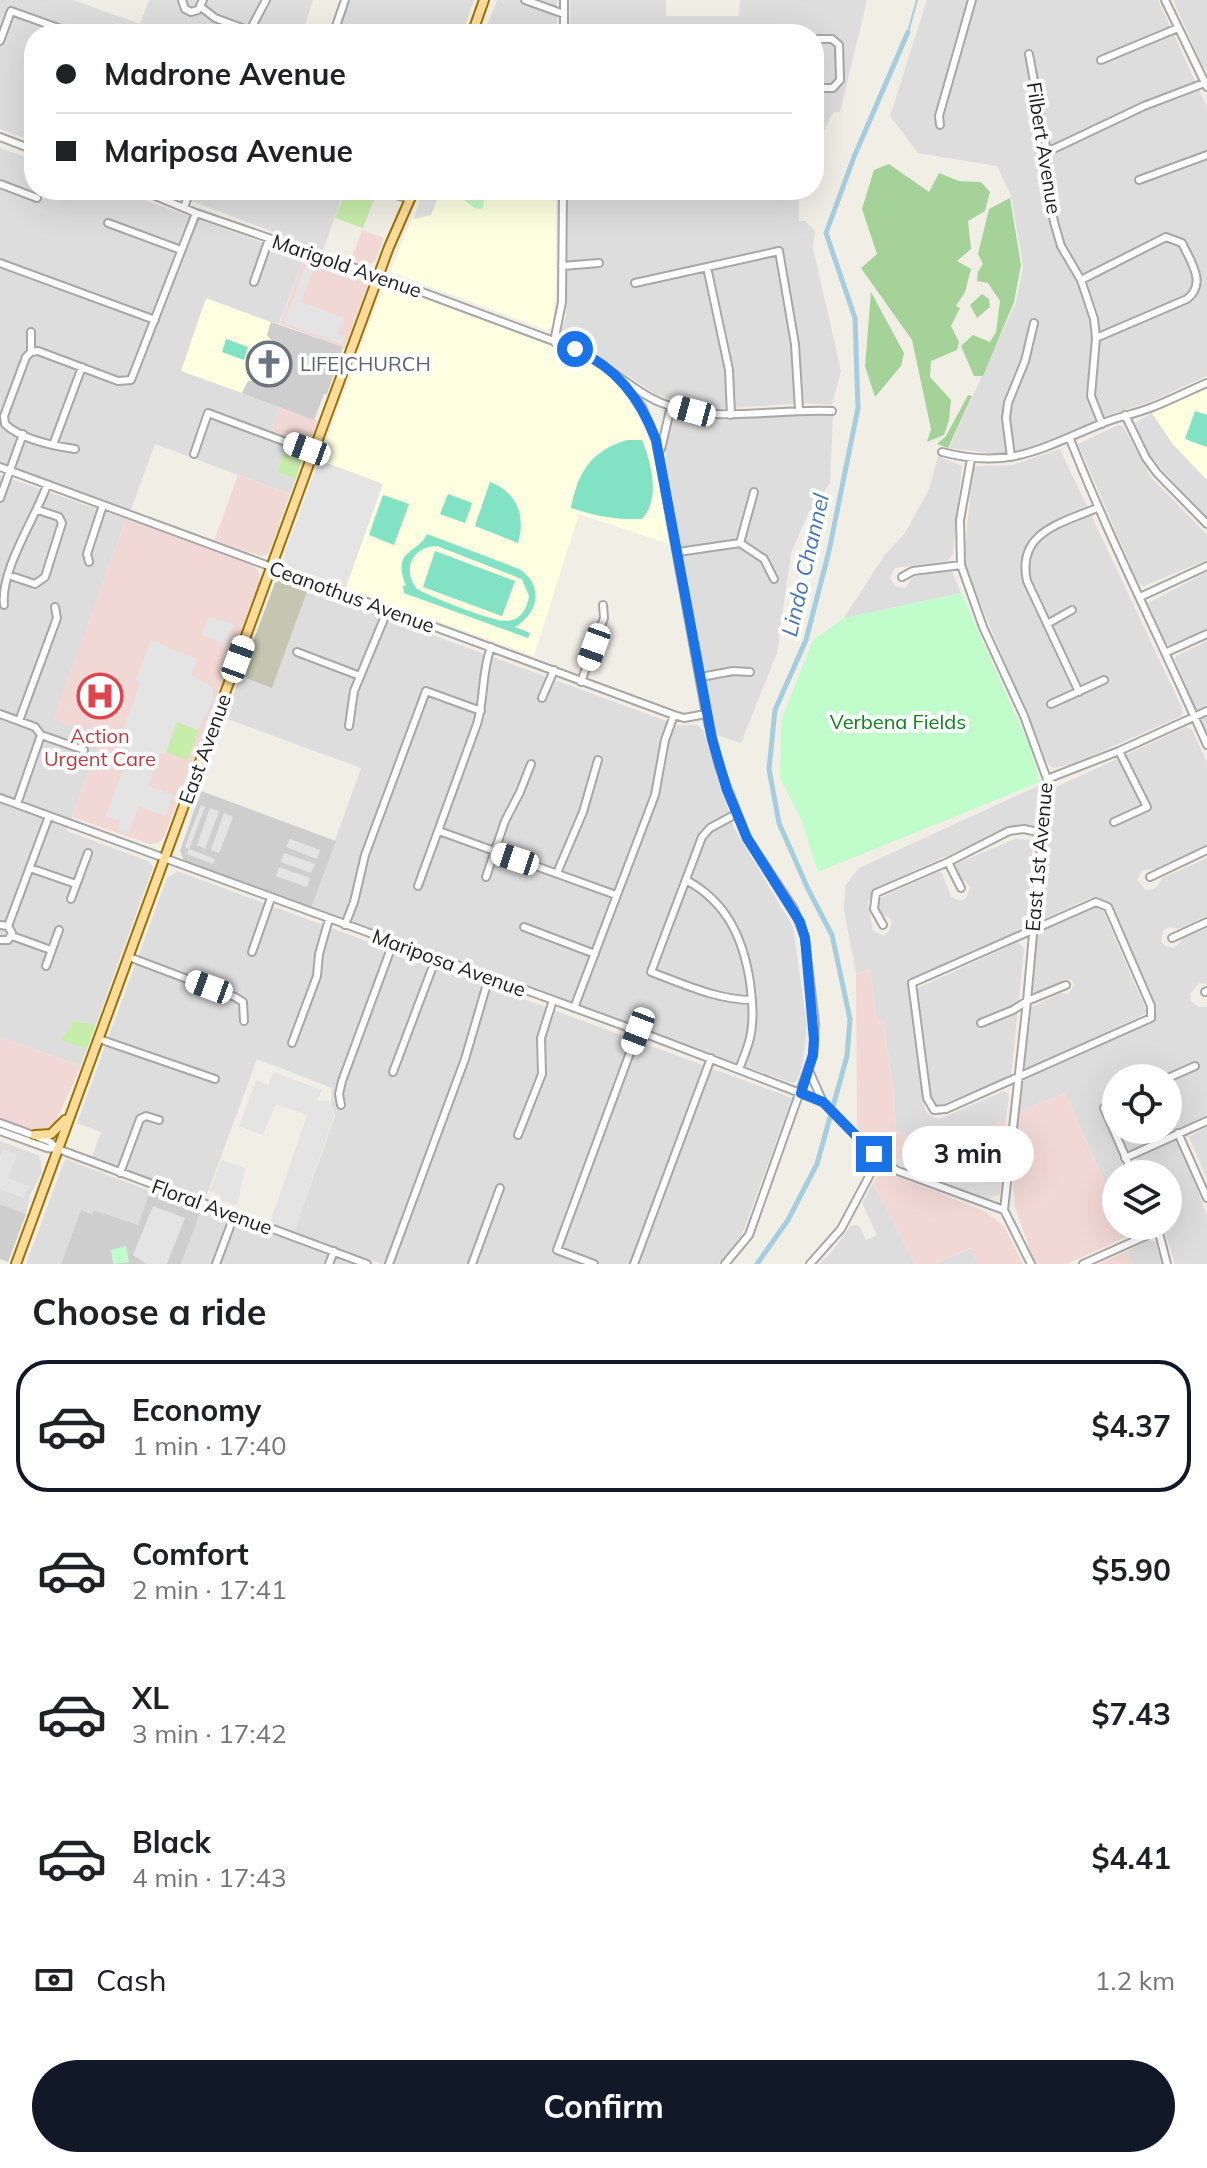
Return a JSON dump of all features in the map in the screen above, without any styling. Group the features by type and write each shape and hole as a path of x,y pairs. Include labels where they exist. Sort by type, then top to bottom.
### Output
{"main road":[{"path":"476,24 484,0"},
{"name":"East Avenue","path":"16,1264 313,452 410,200"},
{"path":"35,1135 51,1134 71,1113"}],"street":[{"path":"182,0 182,6 188,11 195,11 202,3 215,18 229,24"},
{"path":"254,24 266,0"},
{"path":"337,24 345,0"},
{"path":"525,0 564,14"},
{"path":"564,0 564,24"},
{"path":"940,125 939,116 972,0"},
{"path":"1047,152 1144,106 1206,84 1165,0"},
{"path":"0,41 11,11 43,24"},
{"path":"1101,60 1178,28"},
{"path":"824,39 832,39 839,45 840,80 833,88 824,88"},
{"name":"Filbert Avenue","path":"1029,54 1047,152 1047,186 1054,222 1061,246 1081,280 1092,307 1096,338 1091,396 1102,424"},
{"path":"0,137 24,146"},
{"path":"1139,180 1207,155"},
{"path":"0,184 24,193"},
{"name":"Marigold Avenue","path":"165,200 379,276 590,356 620,378"},
{"path":"184,208 187,200"},
{"path":"554,342 560,321 563,200"},
{"path":"75,449 53,445 2,425 26,357 38,351 127,382 134,376 196,213"},
{"path":"108,223 181,250"},
{"path":"1081,280 1166,237 1182,243 1199,279 1195,294 1187,299 1096,338"},
{"path":"254,282 269,239"},
{"path":"635,283 779,251 795,344 799,409"},
{"path":"0,263 155,320"},
{"path":"562,266 599,263"},
{"path":"707,267 729,370 731,415"},
{"path":"1011,457 1006,418 1010,391 1025,361 1034,323"},
{"path":"31,332 31,352"},
{"path":"53,445 82,367"},
{"path":"620,378 633,388 671,406 710,414 799,409 832,411"},
{"path":"620,378 642,407 656,440 706,714 719,766 736,814 760,861 794,909 805,938 815,1024 813,1055 749,1235 725,1264"},
{"path":"942,452 971,459 1011,457 1047,448 1207,383"},
{"path":"661,460 662,433 671,406"},
{"path":"194,454 208,413 313,452"},
{"path":"1125,415 1157,473 1207,524"},
{"path":"0,498 23,434"},
{"path":"1070,439 1097,508 1167,652 1207,745"},
{"name":"East 1st Avenue","path":"971,459 960,520 961,565 983,627 1024,716 1047,779 1004,1210"},
{"name":"Ceanothus Avenue","path":"0,467 674,715 684,718 706,714"},
{"path":"4,605 2,593 8,575 24,531 38,510 47,485"},
{"path":"740,543 754,492"},
{"path":"89,562 87,554 103,505"},
{"path":"1079,692 1027,581 1026,554 1044,532 1097,508"},
{"path":"8,575 35,584 45,577 62,523 59,517 38,510"},
{"path":"678,552 740,543 764,559 774,579"},
{"path":"902,577 913,571 961,565"},
{"path":"1140,597 1207,566"},
{"path":"581,682 604,618 603,605"},
{"path":"19,721 57,618 55,607"},
{"path":"349,726 351,705 360,676 388,609"},
{"path":"1047,624 1072,610"},
{"path":"1167,652 1207,634"},
{"path":"418,886 481,711 483,672 491,647"},
{"path":"297,652 360,676"},
{"path":"542,698 554,670"},
{"path":"701,677 733,671 750,672"},
{"path":"1051,704 1104,680"},
{"path":"345,925 365,855 426,691 481,711"},
{"path":"1047,779 1207,711"},
{"path":"0,714 35,727 41,735 84,750"},
{"path":"574,1008 655,795 665,740 674,715"},
{"path":"17,804 41,735"},
{"path":"1114,822 1147,807 1119,751"},
{"path":"557,873 583,812 598,760"},
{"path":"486,877 531,764"},
{"name":"Mariposa Avenue","path":"0,798 638,1031 823,1102 878,1159 898,1171 1004,1210"},
{"path":"736,814 710,828 702,837 651,972 714,995 752,1000"},
{"path":"49,816 4,925 12,936 51,950"},
{"path":"883,925 874,909 876,893 1009,831 1024,829 1042,833"},
{"path":"439,831 616,895"},
{"path":"1150,877 1207,850"},
{"path":"71,899 88,853"},
{"path":"948,862 961,888"},
{"path":"30,868 76,884"},
{"path":"686,880 711,897 732,922 746,957 752,1000 751,1035 739,1069"},
{"path":"252,952 271,898"},
{"path":"1103,903 1108,907 1152,1012 1151,1018 1019,1077 946,1109 934,1110 927,1098 912,983 1089,904 1103,903"},
{"path":"292,1043 317,976 319,954 329,919"},
{"path":"1172,938 1207,922"},
{"path":"524,927 595,954"},
{"path":"46,966 59,930"},
{"path":"0,940 8,940 12,936"},
{"path":"341,1105 339,1094 342,1081 393,943"},
{"path":"129,957 239,999 244,1006 244,1021"},
{"path":"393,1072 436,958"},
{"path":"389,1264 469,1046 489,977"},
{"path":"981,1023 1066,985"},
{"path":"518,1135 542,1074 541,1038 553,1000"},
{"path":"594,1264 557,1250 638,1031"},
{"path":"99,1039 215,1079"},
{"path":"634,1264 711,1058"},
{"path":"1182,1072 1195,1066"},
{"path":"809,1068 812,1083 823,1102"},
{"path":"120,1173 138,1122 146,1116 159,1120"},
{"path":"1182,1131 1207,1121"},
{"name":"Floral Avenue","path":"0,1123 120,1173 367,1264"},
{"name":"Floral Avenue","path":"0,1131 58,1149"},
{"path":"1182,1142 1207,1198"},
{"path":"1119,1144 1125,1158 1155,1144"},
{"path":"810,1264 841,1229 874,1167"},
{"path":"472,1264 500,1188"},
{"path":"1004,1210 1031,1264"},
{"path":"216,1264 234,1216"},
{"path":"1083,1264 1133,1240"},
{"path":"1161,1240 1167,1264"},
{"path":"329,1264 334,1251"}],"shaded area":[{"path":"0,0 73,0 140,24 24,24 24,138 0,129"},
{"path":"149,0 313,0 305,24 140,24"},
{"path":"348,0 474,0 466,24 339,24"},
{"path":"497,0 557,0 557,24 488,24"},
{"path":"570,0 666,0 666,16 739,16 740,0 867,0 840,112 833,112 824,131 824,24 570,24"},
{"path":"927,0 1158,0 1207,107 1207,376 1040,446 998,454 949,448 1016,302 1023,266 1011,196 997,166 918,153 890,116"},
{"path":"1173,0 1207,0 1207,70 1203,67"},
{"path":"0,148 24,156 24,200 144,200 304,257 279,324 271,322 181,370 280,407 268,441 286,447 277,472 296,479 290,494 155,444 130,512 0,464"},
{"path":"189,200 341,200 323,251"},
{"path":"419,200 556,200 553,327 546,330 390,272"},
{"path":"420,200 437,200 431,215 413,219"},
{"path":"568,200 799,200 799,221 805,221 815,231 813,248 841,371 832,405 807,403 716,409 658,396 600,357 565,340 561,333 566,316"},
{"path":"362,230 384,238 375,261 369,265 351,259"},
{"path":"304,257 369,282 345,348 280,324"},
{"path":"306,264 314,267 301,302 344,318 338,334 344,337 341,344 284,323"},
{"path":"384,284 591,361 608,374 626,395 643,425 655,456 669,544 579,514 534,656 281,564"},
{"path":"206,298 271,322 268,328 274,343 267,353 261,379 244,388 242,393 181,371"},
{"path":"271,322 343,347 327,394 324,394 314,420 242,393 248,381 261,379 267,353 274,343 267,335"},
{"path":"1207,387 1207,480 1172,443 1152,413"},
{"path":"280,407 318,421 310,441 306,444 271,432"},
{"path":"677,413 725,420 789,414 833,416 830,483 808,514 791,553 777,653 741,743 714,734 666,466 666,436 671,416"},
{"path":"1152,413 1172,443 1207,480 1207,519 1151,457 1135,423"},
{"path":"1118,425 1123,426 1151,477 1207,535 1207,560 1144,586 1138,582 1078,444"},
{"path":"1060,449 1182,708 1182,715 1073,764 1053,768 1048,764 966,570 964,558 973,470 976,466 1012,465"},
{"path":"938,456 962,466 953,554 948,561 895,568 890,578 895,586 905,588 913,577 951,569 961,593 844,618 884,556 905,533 929,489"},
{"path":"319,460 383,484 346,587 281,564"},
{"path":"0,475 126,519 54,719 101,737 67,831 148,861 153,867 95,1027 73,1021 70,1031 62,1039 87,1049 81,1066 0,1037"},
{"path":"238,475 290,494 269,553 262,556 214,541"},
{"path":"126,519 253,565 259,572 260,581 164,837 158,843 149,844 72,817 101,737 53,719"},
{"path":"1207,572 1207,629 1171,646 1165,642 1148,603"},
{"path":"283,579 308,589 272,688 240,676 275,583"},
{"path":"308,589 677,725 697,725 703,730 734,828 793,927 807,1027 802,1067 797,1080 793,1083 749,1068 311,908 361,768 225,718 240,676 272,688"},
{"path":"208,617 234,624 225,648 217,640 202,635"},
{"path":"151,640 197,659 191,675 213,688 213,700 198,730 177,722 165,754 160,753 148,786 173,795 165,816 139,806 128,834 118,830 120,821 106,816 129,753 121,736 140,684 136,680"},
{"path":"1207,641 1207,735 1175,660 1176,656"},
{"path":"1186,727 1192,729 1207,763 1207,845 1155,869 1142,870 1137,880 1146,890 1153,889 1162,878 1207,858 1207,916 1178,929 1169,927 1163,931 1161,941 1165,946 1174,948 1184,938 1207,928 1207,984 1199,983 1190,994 1191,1001 1199,1007 1207,1007 1207,1119 1182,1129 1182,1064 1102,1064 1102,1144 1147,1144 1120,1155 1122,1160 1102,1160 1102,1176 1065,1093 1018,1112 1023,1081 1152,1022 1157,1009 1117,917 1105,900 1091,898 1043,919 1039,914 1052,789"},
{"path":"1040,785 1034,827 998,833 875,888 868,902 873,931 884,936 892,924 890,918 880,914 882,897 938,872 942,873 951,897 961,901 967,897 970,887 957,878 953,868 956,864 1015,839 1033,840 1027,925 911,982 908,987 925,1110 938,1119 1004,1091 1009,1094 1006,1119 940,1149 896,1131 894,1093 883,1020 877,1020 870,969 856,974 844,910 845,886 859,868"},
{"path":"201,791 336,841 311,908 184,861 180,851"},
{"path":"201,805 205,807 189,849 185,847"},
{"path":"210,808 219,811 205,849 197,845"},
{"path":"224,813 233,817 219,853 211,850"},
{"path":"290,839 320,850 317,859 286,847"},
{"path":"189,849 215,859 213,864 187,854"},
{"path":"284,853 315,864 311,873 281,862"},
{"path":"279,867 310,878 307,887 276,876"},
{"path":"177,871 792,1098 740,1240 719,1264 382,1264 294,1232 335,1116 331,1104 332,1088 257,1059 205,1200 91,1159 101,1132 77,1123 167,878"},
{"path":"1099,906 1146,1010 1145,1014 1028,1069 1023,1066 1029,1008 1061,993 1068,994 1074,985 1072,980 1063,979 1059,984 1036,993 1031,989 1037,933"},
{"path":"1018,942 1024,948 1011,1077 945,1107 933,1105 916,989"},
{"path":"870,969 877,1019 883,1019 896,1131 940,1149 1006,1119 1000,1194 991,1197 989,1202 885,1158 857,1129 856,974"},
{"path":"0,1037 81,1066 52,1130 45,1134 0,1118"},
{"path":"273,1072 322,1090 317,1101 330,1101 334,1116 294,1232 270,1223 307,1115 276,1104 263,1135 239,1126 256,1080 268,1085"},
{"path":"1065,1093 1102,1176 1102,1240 1119,1240 1067,1264 1035,1264 1015,1207 1013,1177 1018,1112"},
{"path":"1003,1126 1000,1194 991,1197 989,1202 885,1159 887,1154 957,1182 963,1180 971,1158 994,1160 998,1157 1000,1132 949,1155 942,1152"},
{"path":"1207,1127 1207,1179 1189,1137"},
{"path":"0,1141 38,1155 41,1160 42,1172 30,1195 26,1214 0,1204"},
{"path":"1168,1144 1178,1144 1181,1148 1207,1215 1207,1264 1175,1264 1167,1240 1182,1240 1182,1160 1137,1158"},
{"path":"3,1149 17,1154 8,1178 29,1186 24,1198 0,1189 0,1156"},
{"path":"65,1159 150,1191 138,1225 94,1210 92,1214 81,1210 61,1264 26,1264"},
{"path":"221,1160 245,1168 238,1202 234,1205 220,1200 221,1196 210,1191"},
{"path":"881,1170 984,1211 1004,1226 1023,1264 978,1264 970,1248 935,1264 915,1264 873,1183"},
{"path":"873,1183 915,1264 819,1264 851,1225 859,1226 866,1240 877,1235 862,1203"},
{"path":"150,1191 201,1210 181,1264 61,1264 81,1210 92,1214 94,1210 138,1225"},
{"path":"0,1204 26,1214 8,1262 0,1259"},
{"path":"153,1206 185,1218 167,1264 146,1264 133,1255"},
{"path":"201,1210 361,1264 181,1264"},
{"path":"1149,1240 1155,1242 1162,1264 1133,1264 1127,1251"},
{"path":"971,1248 978,1264 935,1264"},
{"path":"1127,1251 1133,1264 1097,1264"}],"green space":[{"path":"889,164 929,192 939,173 959,181 981,182 990,192 985,211 968,221 971,249 957,261 971,269 965,292 956,306 960,308 951,326 959,342 957,350 931,361 930,377 951,400 949,420 944,435 927,442 931,429 912,340 861,268 877,254 862,209 874,170"},
{"path":"1010,198 1021,265 1014,302 983,376 974,376 961,346 973,335 990,342 996,332 1000,301 988,283 977,281 983,264 978,254 989,209"},
{"path":"342,200 374,200 363,228 335,218"},
{"path":"464,200 484,200 483,209 474,208"},
{"path":"871,292 904,353 901,366 875,397 865,366"},
{"path":"982,294 989,299 990,307 977,318 970,305"},
{"path":"226,339 248,347 244,360 222,352"},
{"path":"968,395 972,396 948,448 937,444 946,436"},
{"path":"1195,411 1207,415 1207,447 1185,439"},
{"path":"627,440 642,440 651,470 653,491 648,511 642,519 606,517 571,508 588,465 604,450"},
{"path":"285,450 300,454 302,458 296,479 277,472"},
{"path":"490,482 507,492 517,506 521,523 518,543 475,526"},
{"path":"448,494 472,503 465,523 440,514"},
{"path":"383,495 409,504 394,545 369,535"},
{"path":"427,534 519,569 527,576 535,591 535,599 529,614 515,627 530,633 528,638 404,593 404,559","holes":["437,546 522,579 529,596 527,606 519,617 505,621 460,608 416,588 410,566 416,554"]},
{"path":"435,551 515,581 502,616 423,587"},
{"name":"Verbena Fields","path":"961,593 1029,745 1040,782 818,872 801,819 780,778 781,721 813,640 844,618"},
{"path":"177,722 199,731 187,760 166,752"},
{"path":"73,1021 95,1027 87,1049 61,1040"},
{"path":"126,1246 129,1262 113,1264 111,1250"}],"waterway":[{"name":"Lindo Channel","path":"908,32 917,0"},
{"name":"Lindo Channel","path":"757,1264 788,1220 817,1164 847,1056 850,1019 832,935 779,823 769,769 775,710 806,640 829,551 858,408 855,318 826,233 854,157 908,32"}],"place":[{"name":"LIFE|CHURCH","path":"269,364"},
{"name":"Action Urgent Care","path":"100,696"}],"route":[{"path":"575,349 605,365 620,378 642,407 656,440 706,714 719,766 747,838 794,909 805,938 815,1024 813,1055 801,1093 823,1102 874,1154"}]}
